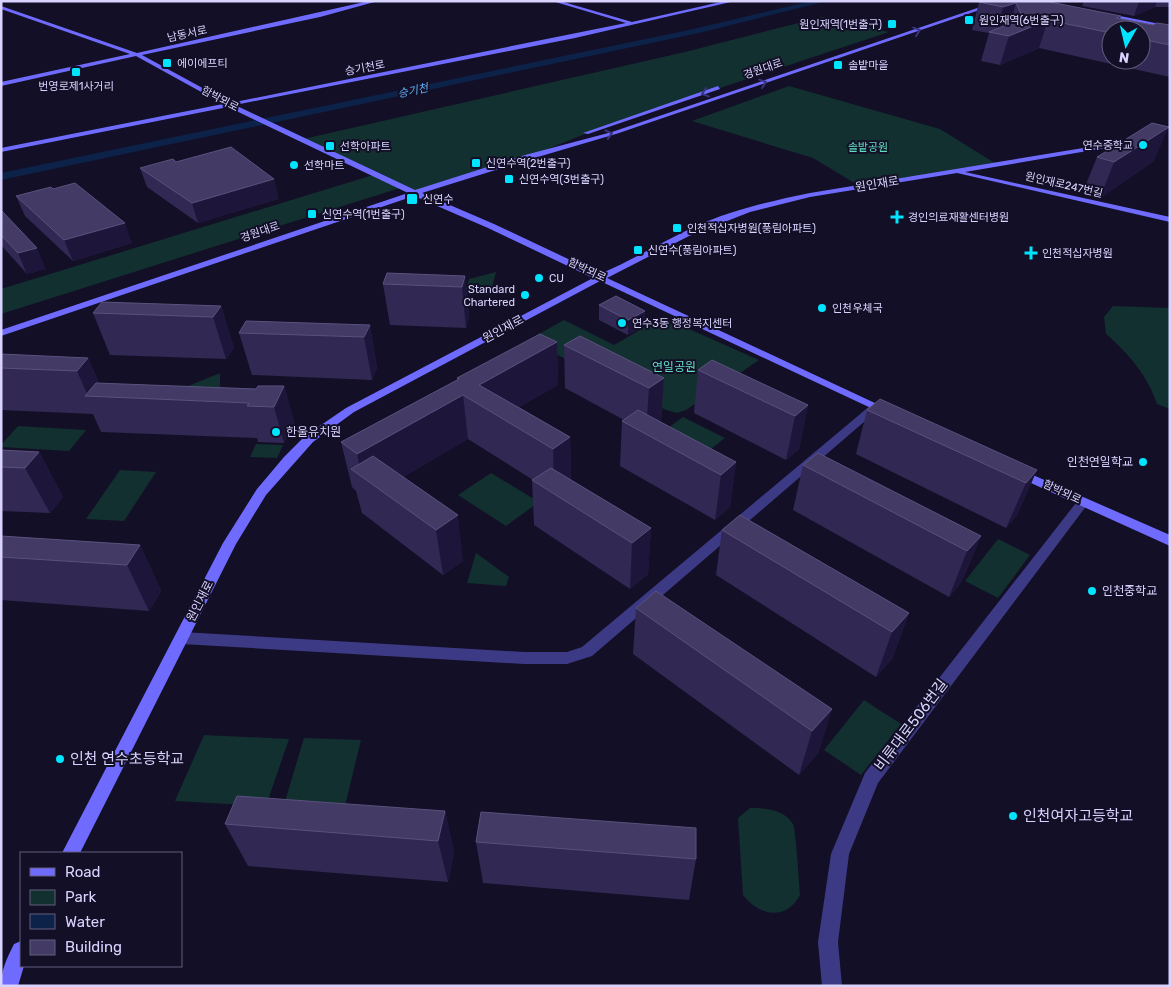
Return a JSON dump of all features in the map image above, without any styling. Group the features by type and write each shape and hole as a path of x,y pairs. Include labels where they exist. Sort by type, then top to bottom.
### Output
{"main road":[{"name":"남동서로","path":"1,84 320,15 376,1"},
{"path":"554,1 633,23"},
{"name":"승기천로","path":"1,150 633,23 733,1"},
{"path":"843,48 984,1"},
{"name":"경원대로","path":"1,332 415,193 528,157 614,133 1004,1"},
{"name":"함박뫼로","path":"1,7 138,55 237,109 373,176 491,226 902,420"},
{"path":"1094,13 1170,28"},
{"name":"경원대로","path":"528,157 602,127 722,87"},
{"name":"원인재로","path":"73,852 230,543 261,492 309,439 350,410 686,234 757,206 810,195 1103,148 1140,139"},
{"name":"원인재로247번길","path":"954,172 1170,220"},
{"path":"1,327 31,322"},
{"path":"1,338 31,322"},
{"name":"함박뫼로","path":"1011,469 1170,541"},
{"path":"8,986 20,953"}],"street":[{"path":"981,9 995,12"},
{"path":"182,638 524,658 566,658 587,652 875,407"},
{"name":"비류대로506번길","path":"832,986 828,942 840,854 871,778 1083,502"}],"green space":[{"path":"822,17 889,32 602,127 528,157 415,193 299,140 685,52"},
{"name":"솔밭공원","path":"789,86 940,129 998,165 861,187 813,158 692,121"},
{"path":"373,175 400,188 1,314 1,289"},
{"path":"496,272 490,295 464,294 469,279"},
{"path":"1113,306 1170,308 1170,409 1157,404 1143,375 1122,349 1106,334 1104,317"},
{"name":"연일공원","path":"662,317 759,360 686,410 677,413 666,410 528,340 564,320 614,345"},
{"path":"220,373 220,393 176,391"},
{"path":"683,417 725,438 689,466 647,443"},
{"path":"18,426 86,430 69,451 1,447"},
{"path":"256,444 283,445 277,458 250,457"},
{"path":"120,470 156,472 124,521 86,519"},
{"path":"491,473 539,502 506,526 458,495"},
{"path":"998,539 1030,555 998,598 965,581"},
{"path":"476,553 509,577 506,586 467,583"},
{"path":"864,700 901,724 861,775 824,750"},
{"path":"204,735 289,739 266,806 175,801"},
{"path":"304,738 361,740 344,810 283,808"},
{"path":"750,808 774,810 785,815 793,824 800,895 794,904 780,912 764,911 749,902 743,895 738,818"}],"water":[{"name":"승기천","path":"811,1 827,1 699,33 1,180 1,173 689,30"}],"building":[{"path":"1045,1 1121,16 1116,18 1127,20 1101,20 1101,31 1048,20 1009,36 989,32 1023,18 1016,3 1003,7 979,2"},
{"path":"1157,23 1170,25 1170,45 1151,41 1151,25"},
{"path":"1152,123 1169,127 1114,162 1097,157"},
{"path":"231,147 274,179 192,203 140,168 173,159 176,162"},
{"path":"75,183 125,223 64,240 16,196"},
{"path":"1,210 37,248 18,253 1,235"},
{"path":"387,273 465,276 462,287 383,284"},
{"path":"616,296 645,311 628,320 599,305"},
{"path":"102,302 221,306 213,317 93,313"},
{"path":"246,321 370,325 364,337 239,333"},
{"path":"540,334 557,342 479,385 570,437 553,449 463,395 357,454 341,442 459,379 457,378"},
{"path":"580,336 664,378 649,388 564,345"},
{"path":"1,354 88,358 77,371 1,368"},
{"path":"712,360 808,405 795,416 698,370"},
{"path":"96,383 256,389 258,386 284,386 274,407 247,406 249,403 85,396"},
{"path":"880,399 1037,470 1026,483 867,410"},
{"path":"638,410 736,462 721,475 622,421"},
{"path":"1,450 39,452 25,468 1,467"},
{"path":"818,453 981,536 967,551 803,465"},
{"path":"373,456 458,515 436,530 351,469"},
{"path":"551,468 651,528 632,543 532,480"},
{"path":"740,515 909,613 892,632 722,530"},
{"path":"1,536 140,545 127,565 1,557"},
{"path":"656,591 832,709 812,731 636,608"},
{"path":"237,796 445,811 438,841 225,824"},
{"path":"481,812 696,828 696,859 476,842"}],"place":[{"name":"원인재역(6번출구)","path":"969,20"},
{"name":"원인재역(1번출구)","path":"892,24"},
{"name":"에이에프티","path":"167,63"},
{"name":"솔밭마을","path":"838,65"},
{"name":"번영로제1사거리","path":"76,72"},
{"name":"연수중학교","path":"1143,145"},
{"name":"선학아파트","path":"330,146"},
{"name":"신연수역(2번출구)","path":"476,163"},
{"name":"선학마트","path":"294,165"},
{"name":"신연수역(3번출구)","path":"509,179"},
{"name":"신연수","path":"412,199"},
{"name":"신연수역(1번출구)","path":"312,214"},
{"name":"경인의료재활센터병원","path":"897,217"},
{"name":"인천적십자병원(풍림아파트)","path":"677,228"},
{"name":"신연수(풍림아파트)","path":"638,250"},
{"name":"인천적십자병원","path":"1031,253"},
{"name":"CU","path":"539,278"},
{"name":"Standard Chartered","path":"525,295"},
{"name":"인천우체국","path":"822,308"},
{"name":"연수3동 행정복지센터","path":"622,323"},
{"name":"한울유치원","path":"276,432"},
{"name":"인천연일학교","path":"1143,462"},
{"name":"인천중학교","path":"1092,591"},
{"name":"인천 연수초등학교","path":"60,759"},
{"name":"인천여자고등학교","path":"1013,816"}]}
